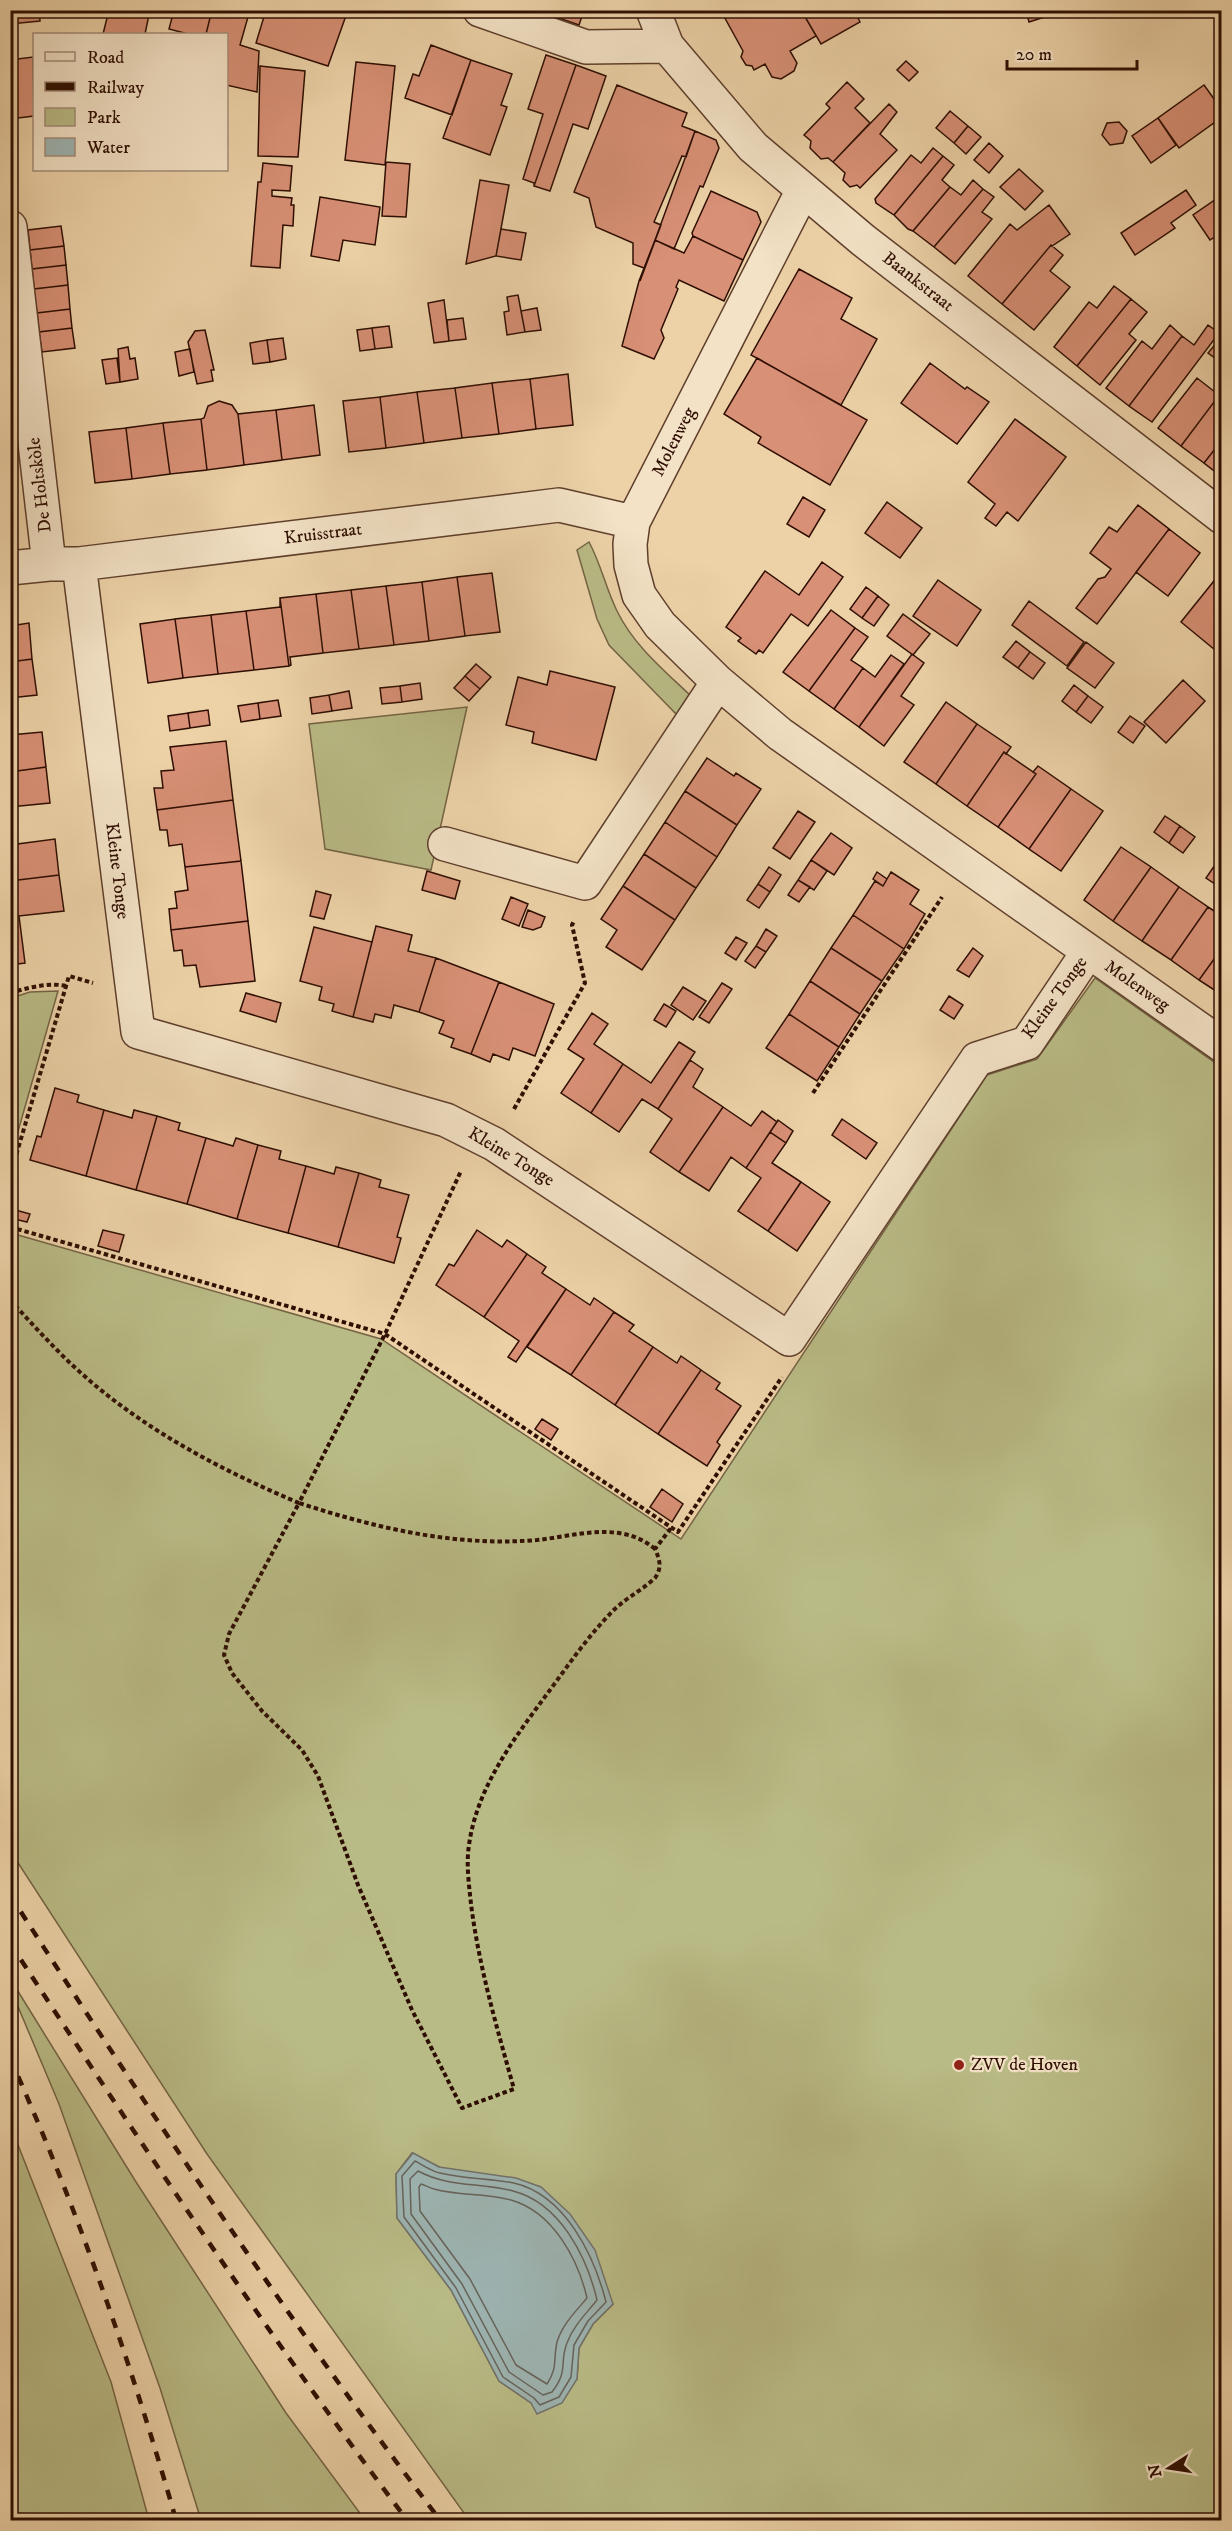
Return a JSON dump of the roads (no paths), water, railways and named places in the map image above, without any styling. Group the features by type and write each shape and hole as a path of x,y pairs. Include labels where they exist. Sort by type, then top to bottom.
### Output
{"street":[{"path":"480,10 586,47 667,46"},
{"name":"Baankstraat","path":"653,10 667,46 753,147 862,240 1221,517"},
{"name":"Molenweg","path":"803,190 633,522 630,544 631,565 639,595 660,625 718,682 780,734 1221,1045"},
{"name":"De Holtskòle","path":"10,227 64,564"},
{"name":"Kruisstraat","path":"10,568 64,564 559,505 633,522"},
{"name":"Kleine Tonge","path":"64,564 138,1032 446,1120 486,1139 789,1339 977,1059 1027,1043 1088,952"},
{"path":"445,844 585,883 718,682"}],"water":[{"path":"413,2153 439,2167 516,2178 541,2187 570,2214 595,2250 613,2304 593,2324 579,2348 577,2379 562,2403 537,2414 531,2403 499,2381 451,2290 397,2218 396,2174"}],"railway":[{"path":"10,1895 219,2212 328,2368 440,2520"},
{"path":"10,1943 155,2163 254,2307 407,2520"},
{"path":"10,2058 58,2171 101,2286 159,2461 176,2520"}],"place":[{"name":"ZVV de Hoven","path":"959,2065"}]}
